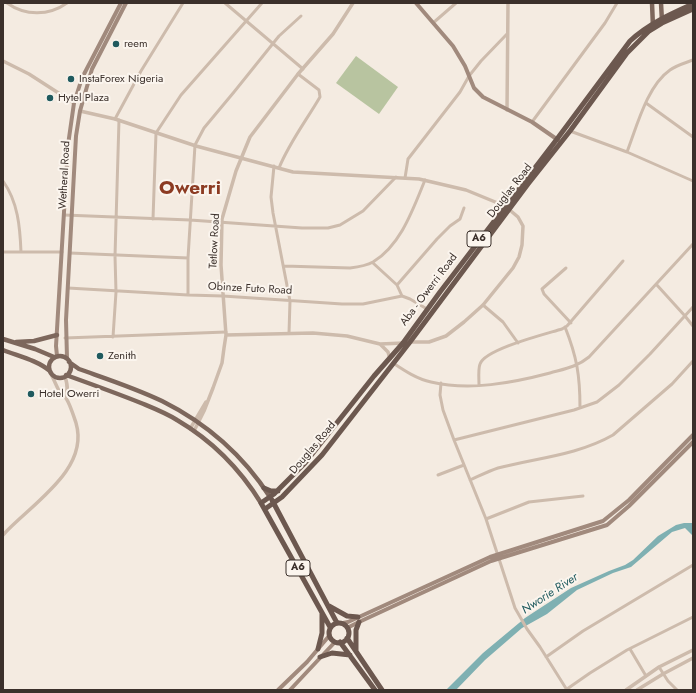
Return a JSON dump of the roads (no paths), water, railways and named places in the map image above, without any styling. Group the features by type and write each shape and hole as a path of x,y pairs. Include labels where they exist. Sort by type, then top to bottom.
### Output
{"highway":[{"name":"A6","path":"662,21 693,4"},
{"name":"Douglas Road","path":"282,497 322,455 391,361 410,342 507,207 559,141 570,131 635,44 653,26 693,9"},
{"name":"A6","path":"559,141 610,66 630,41 637,34 653,26"},
{"path":"610,66 616,69"},
{"name":"Aba - Owerri Road","path":"261,503 278,491 305,463 374,376 391,361 427,309 507,207"},
{"path":"264,488 271,491 278,491"},
{"name":"A6","path":"270,497 328,606 340,623 348,630"},
{"name":"A6","path":"265,509 282,497"},
{"name":"A6","path":"278,512 278,506 282,497"},
{"name":"A6","path":"261,503 330,627"},
{"path":"306,582 314,578"},
{"path":"328,606 358,620 356,630 356,651"},
{"path":"318,648 322,633 322,612"},
{"path":"340,623 330,627 329,636 350,655 375,690"},
{"path":"348,630 347,638 382,690"},
{"path":"337,642 347,638"},
{"path":"320,657 332,653 350,655"}],"main road":[{"name":"Wetheral Road","path":"55,357 68,145 74,103 82,78 121,3"},
{"name":"Wetheral Road","path":"68,360 65,338 76,136 80,111 92,69 126,3"},
{"path":"416,3 453,46 465,66 474,88 483,97 532,122 559,141"},
{"path":"652,3 653,26"},
{"path":"661,3 662,21"},
{"path":"13,342 34,341 57,335"},
{"path":"3,339 55,357 64,356 79,369 160,400 197,421 231,449 249,468 270,497"},
{"path":"3,350 44,366 55,377 65,376 107,389 176,419 209,443 235,468 249,484 261,503"},
{"path":"50,372 49,363 55,357"},
{"path":"65,376 70,368 68,360"},
{"path":"348,630 349,627 358,620 499,556 606,520 633,496 693,435"},
{"path":"499,556 606,525 629,506 693,442"},
{"path":"340,623 358,620"},
{"path":"278,690 303,666 329,636"},
{"path":"290,690 320,657 337,642"}],"street":[{"path":"7,3 24,11 39,13 62,7 67,3"},
{"path":"113,337 116,292 115,256 117,218 117,120 142,71 183,3"},
{"path":"225,3 302,69"},
{"path":"230,8 234,3"},
{"path":"153,219 156,133 181,95 262,3"},
{"name":"Tetlow Road","path":"192,430 210,396 222,363 226,334 221,265 222,218 236,171 250,137 302,69 333,34 353,3"},
{"path":"433,22 456,3"},
{"path":"507,110 508,3"},
{"path":"532,122 605,23 617,3"},
{"path":"188,295 188,258 195,145 204,128 273,43 285,30 302,16"},
{"path":"405,178 408,159 460,92 469,76 507,34"},
{"path":"627,152 646,103 656,84 662,77 676,67 693,60"},
{"path":"3,61 28,74 74,103"},
{"path":"279,168 286,150 320,97 319,90 298,74"},
{"path":"646,103 693,137"},
{"path":"65,338 289,333 347,336 380,344 429,342 438,340 464,322 483,305 513,268 519,258 522,244 523,226 518,217 507,207 466,190 426,180 293,172 195,145 117,120 80,111"},
{"path":"570,131 627,152 693,181"},
{"path":"274,166 271,197 275,226 290,300 289,333"},
{"path":"64,215 190,220 328,228 340,225 363,211 396,177"},
{"path":"284,266 350,268 373,263 386,253 394,243 426,180"},
{"path":"3,181 10,191 15,203 20,228 21,252"},
{"path":"397,285 437,239 450,226 460,219 464,208"},
{"path":"380,344 388,352 391,361 414,376 431,382 462,386 497,385 528,379 578,365 589,357 693,244"},
{"path":"3,252 62,252"},
{"path":"70,253 188,258"},
{"path":"479,385 480,364 485,357 505,347 565,327 571,323 623,262"},
{"path":"373,263 397,285 402,296 427,309"},
{"path":"566,268 542,289 544,294 571,323"},
{"path":"656,284 693,326"},
{"name":"Obinze Futo Road","path":"68,288 342,304 363,304 402,296"},
{"path":"483,305 503,322 518,343"},
{"path":"454,440 580,408 596,402 618,385 650,354 693,307"},
{"path":"565,327 573,346 578,365 580,408"},
{"path":"470,480 498,468 577,450 614,436 672,384 693,361"},
{"path":"3,535 54,486 70,465 76,449 78,433 76,422 65,397 60,392 50,372"},
{"path":"65,376 67,392 65,397"},
{"path":"441,383 441,403 454,440 486,519 520,618 567,690 590,672 630,649 693,617"},
{"path":"438,475 464,465"},
{"path":"486,519 529,502 583,496"},
{"path":"546,657 583,631 693,565"},
{"path":"630,649 646,676"},
{"path":"626,690 659,667 693,650"},
{"path":"637,690 693,658"},
{"path":"659,667 668,682 676,690"}],"water":[{"path":"693,523 693,536 685,528 672,532 631,567 613,573 577,590 547,614 522,628 485,660 456,690 446,690 483,653 525,618 571,588 625,565 633,560 658,536 676,525"}],"place":[{"name":"reem","path":"116,44"},
{"name":"InstaForex Nigeria","path":"71,79"},
{"name":"Hytel Plaza","path":"50,98"},
{"name":"Zenith","path":"100,356"},
{"name":"Hotel Owerri","path":"31,394"}],"district":[{"name":"Owerri","path":"190,189"}],"water label":[{"name":"Nworie River","path":"550,594"}]}
